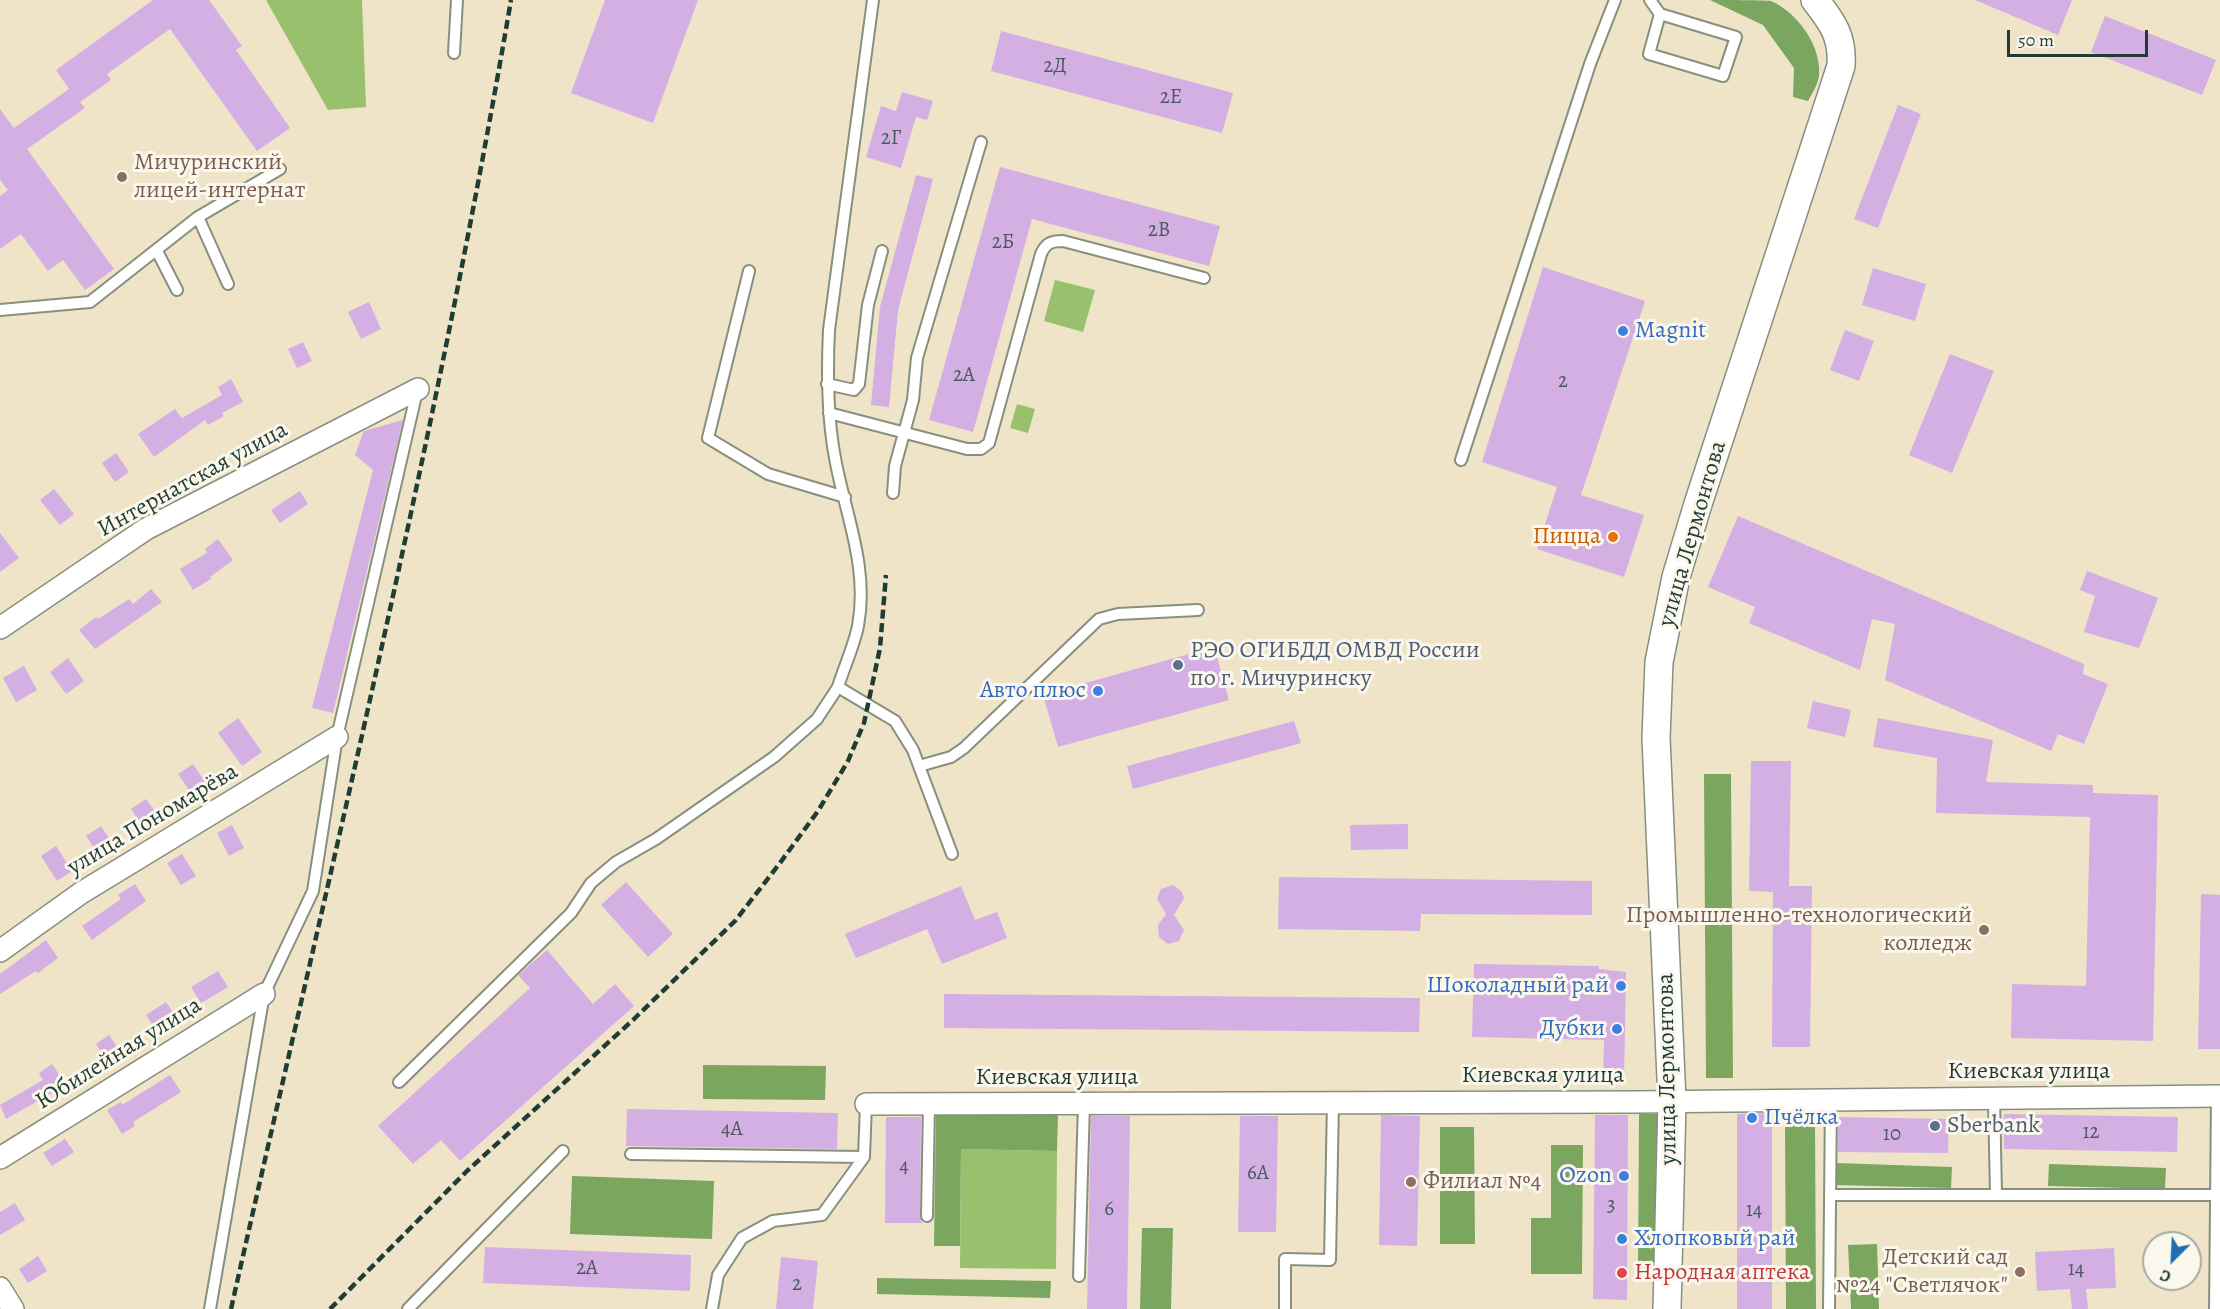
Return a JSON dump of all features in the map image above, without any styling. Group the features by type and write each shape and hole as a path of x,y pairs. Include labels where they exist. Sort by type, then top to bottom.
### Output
{"street":[{"name":"улица Лермонтова","path":"1667,1309 1672,1101 1656,750 1659,662 1676,577 1698,504 1841,66 1843,45 1815,0"},
{"name":"Интернатская улица","path":"0,628 146,530 418,389"},
{"name":"улица Пономарёва","path":"0,951 81,892 337,737"},
{"name":"Юбилейная улица","path":"0,1158 264,994"},
{"name":"Киевская улица","path":"866,1104 2218,1096"},
{"path":"0,1287 13,1309"}],"lane":[{"path":"454,53 457,0"},
{"path":"399,1082 571,914 591,883 616,862 656,839 774,757 817,719 838,687 858,626 860,589 858,548 835,459 826,384 829,330 873,0"},
{"path":"1461,460 1590,64 1615,0"},
{"path":"1650,0 1660,14 1736,36 1723,76 1649,54 1660,14"},
{"path":"893,493 896,466 913,400 917,358 981,142"},
{"path":"0,310 90,302 198,217 280,169"},
{"path":"198,217 228,284"},
{"path":"829,412 967,450 981,449 988,444 1045,245 1052,241 1063,240 1204,278"},
{"path":"157,251 177,290"},
{"path":"826,384 847,390 854,390 860,384 868,305 882,251"},
{"path":"749,271 708,438 768,474 845,497"},
{"path":"210,1309 264,994 313,891 337,737 418,389"},
{"path":"920,766 951,757 964,748 1099,619 1119,614 1198,610"},
{"path":"838,687 895,721 920,766 952,854"},
{"path":"2215,1309 2218,1096"},
{"path":"1994,1097 1996,1195"},
{"path":"1829,1309 1831,1099"},
{"path":"1285,1309 1285,1259 1330,1260 1333,1101"},
{"path":"1079,1276 1084,1103"},
{"path":"712,1309 718,1275 742,1238 773,1221 822,1215 864,1157 866,1104"},
{"path":"927,1216 929,1104"},
{"path":"408,1309 563,1151"},
{"path":"631,1154 864,1157"},
{"path":"1830,1195 2216,1195"}],"green space":[{"path":"266,0 362,0 366,107 328,110"},
{"path":"1710,0 1771,1 1790,13 1806,31 1819,65 1819,76 1808,101 1793,97 1794,68 1763,25"},
{"path":"1055,280 1095,290 1083,332 1044,321"},
{"path":"1017,404 1035,409 1028,433 1010,428"},
{"path":"1704,774 1731,774 1733,1078 1706,1078"},
{"path":"703,1065 826,1066 825,1100 703,1099"},
{"path":"936,1113 1058,1115 1057,1151 961,1149 960,1246 934,1246"},
{"path":"1639,1114 1660,1114 1659,1277 1638,1277"},
{"path":"1785,1123 1815,1123 1816,1309 1786,1309"},
{"path":"1440,1127 1474,1127 1475,1244 1440,1244"},
{"path":"1551,1145 1583,1145 1582,1274 1531,1274 1531,1218 1551,1218"},
{"path":"961,1149 1057,1151 1056,1269 960,1268"},
{"path":"1835,1163 1952,1167 1951,1188 1834,1185"},
{"path":"2049,1164 2166,1168 2165,1189 2048,1186"},
{"path":"572,1176 714,1181 712,1239 570,1234"},
{"path":"1142,1228 1173,1228 1171,1309 1140,1309"},
{"path":"1877,1244 1879,1309 1851,1309 1848,1245"},
{"path":"877,1278 1051,1281 1050,1298 877,1294"}],"building":[{"path":"153,0 209,0 242,46 236,50 290,128 257,151 170,29 107,74 111,80 80,102 85,108 27,149 114,269 85,290 63,260 48,271 21,234 0,249 0,196 8,190 0,180 0,109 14,128 69,89 56,70"},
{"path":"605,0 698,0 653,123 571,93"},
{"path":"1975,0 2072,0 2058,35"},
{"path":"2105,16 2216,60 2202,95 2091,52"},
{"path":"1001,31 1233,93 1222,133 991,71"},
{"path":"902,92 933,101 927,120 916,117 901,168 866,157 881,106 896,111"},
{"path":"1898,105 1921,114 1878,228 1854,219"},
{"path":"1000,167 1220,226 1209,266 1032,219 973,432 929,420"},
{"path":"916,175 933,179 898,310 889,407 871,405 880,307"},
{"path":"1543,267 1645,301 1581,495 1644,515 1624,577 1537,549 1557,487 1482,462"},
{"path":"1873,268 1926,284 1915,321 1862,305"},
{"path":"369,302 381,329 361,339 348,312"},
{"path":"1845,330 1874,341 1859,381 1830,370"},
{"path":"303,342 312,361 297,368 288,349"},
{"path":"1950,354 1994,371 1952,473 1909,455"},
{"path":"231,379 243,402 222,413 224,416 208,425 205,420 154,457 138,434 175,409 182,418 222,395 218,387"},
{"path":"403,420 333,713 312,708 373,470 355,455 364,431"},
{"path":"116,453 129,472 115,482 102,463"},
{"path":"54,489 74,514 60,525 40,500"},
{"path":"300,491 308,504 280,523 271,510"},
{"path":"1738,516 2084,664 2083,674 2108,684 2084,744 2058,734 2051,751 1885,680 1895,624 1872,619 1860,670 1749,623 1755,607 1708,587"},
{"path":"0,533 19,558 0,572"},
{"path":"218,539 233,560 210,577 211,579 193,590 180,569 207,553 205,549"},
{"path":"2087,571 2158,598 2139,648 2084,632 2095,596 2080,590"},
{"path":"151,589 162,602 95,649 79,630 96,617 98,619 129,599 133,604"},
{"path":"1214,647 1229,700 1058,747 1043,695"},
{"path":"68,658 84,681 66,694 50,672"},
{"path":"24,666 37,690 16,702 3,678"},
{"path":"1813,701 1851,710 1845,737 1807,728"},
{"path":"238,718 262,752 242,766 218,733"},
{"path":"1878,718 1993,740 1986,782 2093,785 2093,793 2158,795 2153,1041 2011,1038 2012,984 2086,986 2090,817 1936,813 1937,758 1873,747"},
{"path":"1294,721 1301,743 1133,789 1127,766"},
{"path":"1751,761 1791,761 1789,886 1812,886 1810,1047 1772,1047 1773,892 1749,891"},
{"path":"193,764 208,786 193,796 178,774"},
{"path":"146,799 159,817 143,827 131,809"},
{"path":"1408,824 1408,849 1351,850 1350,825"},
{"path":"232,825 244,848 229,856 217,833"},
{"path":"101,826 114,846 99,855 86,836"},
{"path":"56,846 72,871 57,881 41,856"},
{"path":"182,854 196,876 181,885 167,863"},
{"path":"1279,877 1592,881 1592,915 1421,914 1420,931 1278,929"},
{"path":"626,882 673,934 648,957 601,905"},
{"path":"135,884 146,901 92,940 82,926 121,899 118,895"},
{"path":"1173,885 1182,892 1184,898 1174,915 1184,930 1179,941 1168,944 1159,937 1158,925 1166,914 1157,899 1161,889"},
{"path":"961,886 975,920 997,912 1007,938 942,964 927,929 856,958 845,934"},
{"path":"2201,894 2220,895 2220,1049 2198,1049"},
{"path":"46,940 58,958 38,973 36,971 0,994 0,974"},
{"path":"547,950 593,1004 615,984 634,1006 460,1161 441,1140 413,1164 378,1126 530,988 518,975"},
{"path":"1474,964 1599,966 1599,969 1626,972 1624,1082 1603,1081 1604,1040 1472,1037"},
{"path":"218,971 228,987 201,1003 191,987"},
{"path":"944,994 1420,998 1419,1032 944,1028"},
{"path":"166,1002 176,1017 156,1030 146,1015"},
{"path":"109,1035 120,1051 107,1060 96,1044"},
{"path":"52,1064 66,1085 6,1119 0,1105 43,1080 39,1073"},
{"path":"170,1075 181,1092 133,1122 135,1126 122,1134 107,1110 121,1102 122,1105"},
{"path":"627,1109 838,1113 837,1149 626,1146"},
{"path":"1772,1113 1772,1309 1737,1309 1737,1114"},
{"path":"2004,1114 2178,1117 2177,1152 2004,1149"},
{"path":"1381,1115 1420,1116 1417,1246 1379,1245"},
{"path":"1595,1115 1628,1115 1627,1300 1593,1299"},
{"path":"1091,1116 1130,1116 1127,1309 1087,1309"},
{"path":"1240,1116 1278,1116 1276,1232 1238,1232"},
{"path":"886,1117 921,1117 920,1216 922,1223 885,1223"},
{"path":"1838,1117 1949,1119 1948,1153 1838,1152"},
{"path":"65,1139 74,1152 52,1166 43,1153"},
{"path":"15,1203 25,1220 0,1235 0,1212"},
{"path":"485,1247 691,1255 690,1291 483,1283"},
{"path":"2114,1248 2116,1288 2086,1289 2088,1309 2072,1309 2070,1289 2037,1291 2035,1252"},
{"path":"38,1256 47,1271 28,1283 19,1269"},
{"path":"781,1257 818,1261 813,1309 776,1309"}],"railway":[{"path":"231,1309 415,493 481,165 511,0"},
{"path":"330,1309 467,1171 633,1020 735,921 780,863 818,811 848,761 864,723 880,648 886,575"}],"place":[{"name":"Мичуринский лицей-интернат","path":"122,177"},
{"name":"Magnit","path":"1623,331"},
{"name":"Пицца","path":"1613,537"},
{"name":"РЭО ОГИБДД ОМВД России по г. Мичуринску","path":"1178,665"},
{"name":"Авто плюс","path":"1098,691"},
{"name":"Промышленно-технологический колледж","path":"1984,930"},
{"name":"Шоколадный рай","path":"1621,986"},
{"name":"Дубки","path":"1617,1029"},
{"name":"Пчёлка","path":"1752,1118"},
{"name":"Sberbank","path":"1935,1126"},
{"name":"Ozon","path":"1624,1176"},
{"name":"Филиал №4","path":"1411,1182"},
{"name":"Хлопковый рай","path":"1622,1239"},
{"name":"Детский сад №24 \"Светлячок\"","path":"2020,1272"},
{"name":"Народная аптека","path":"1622,1273"}]}
